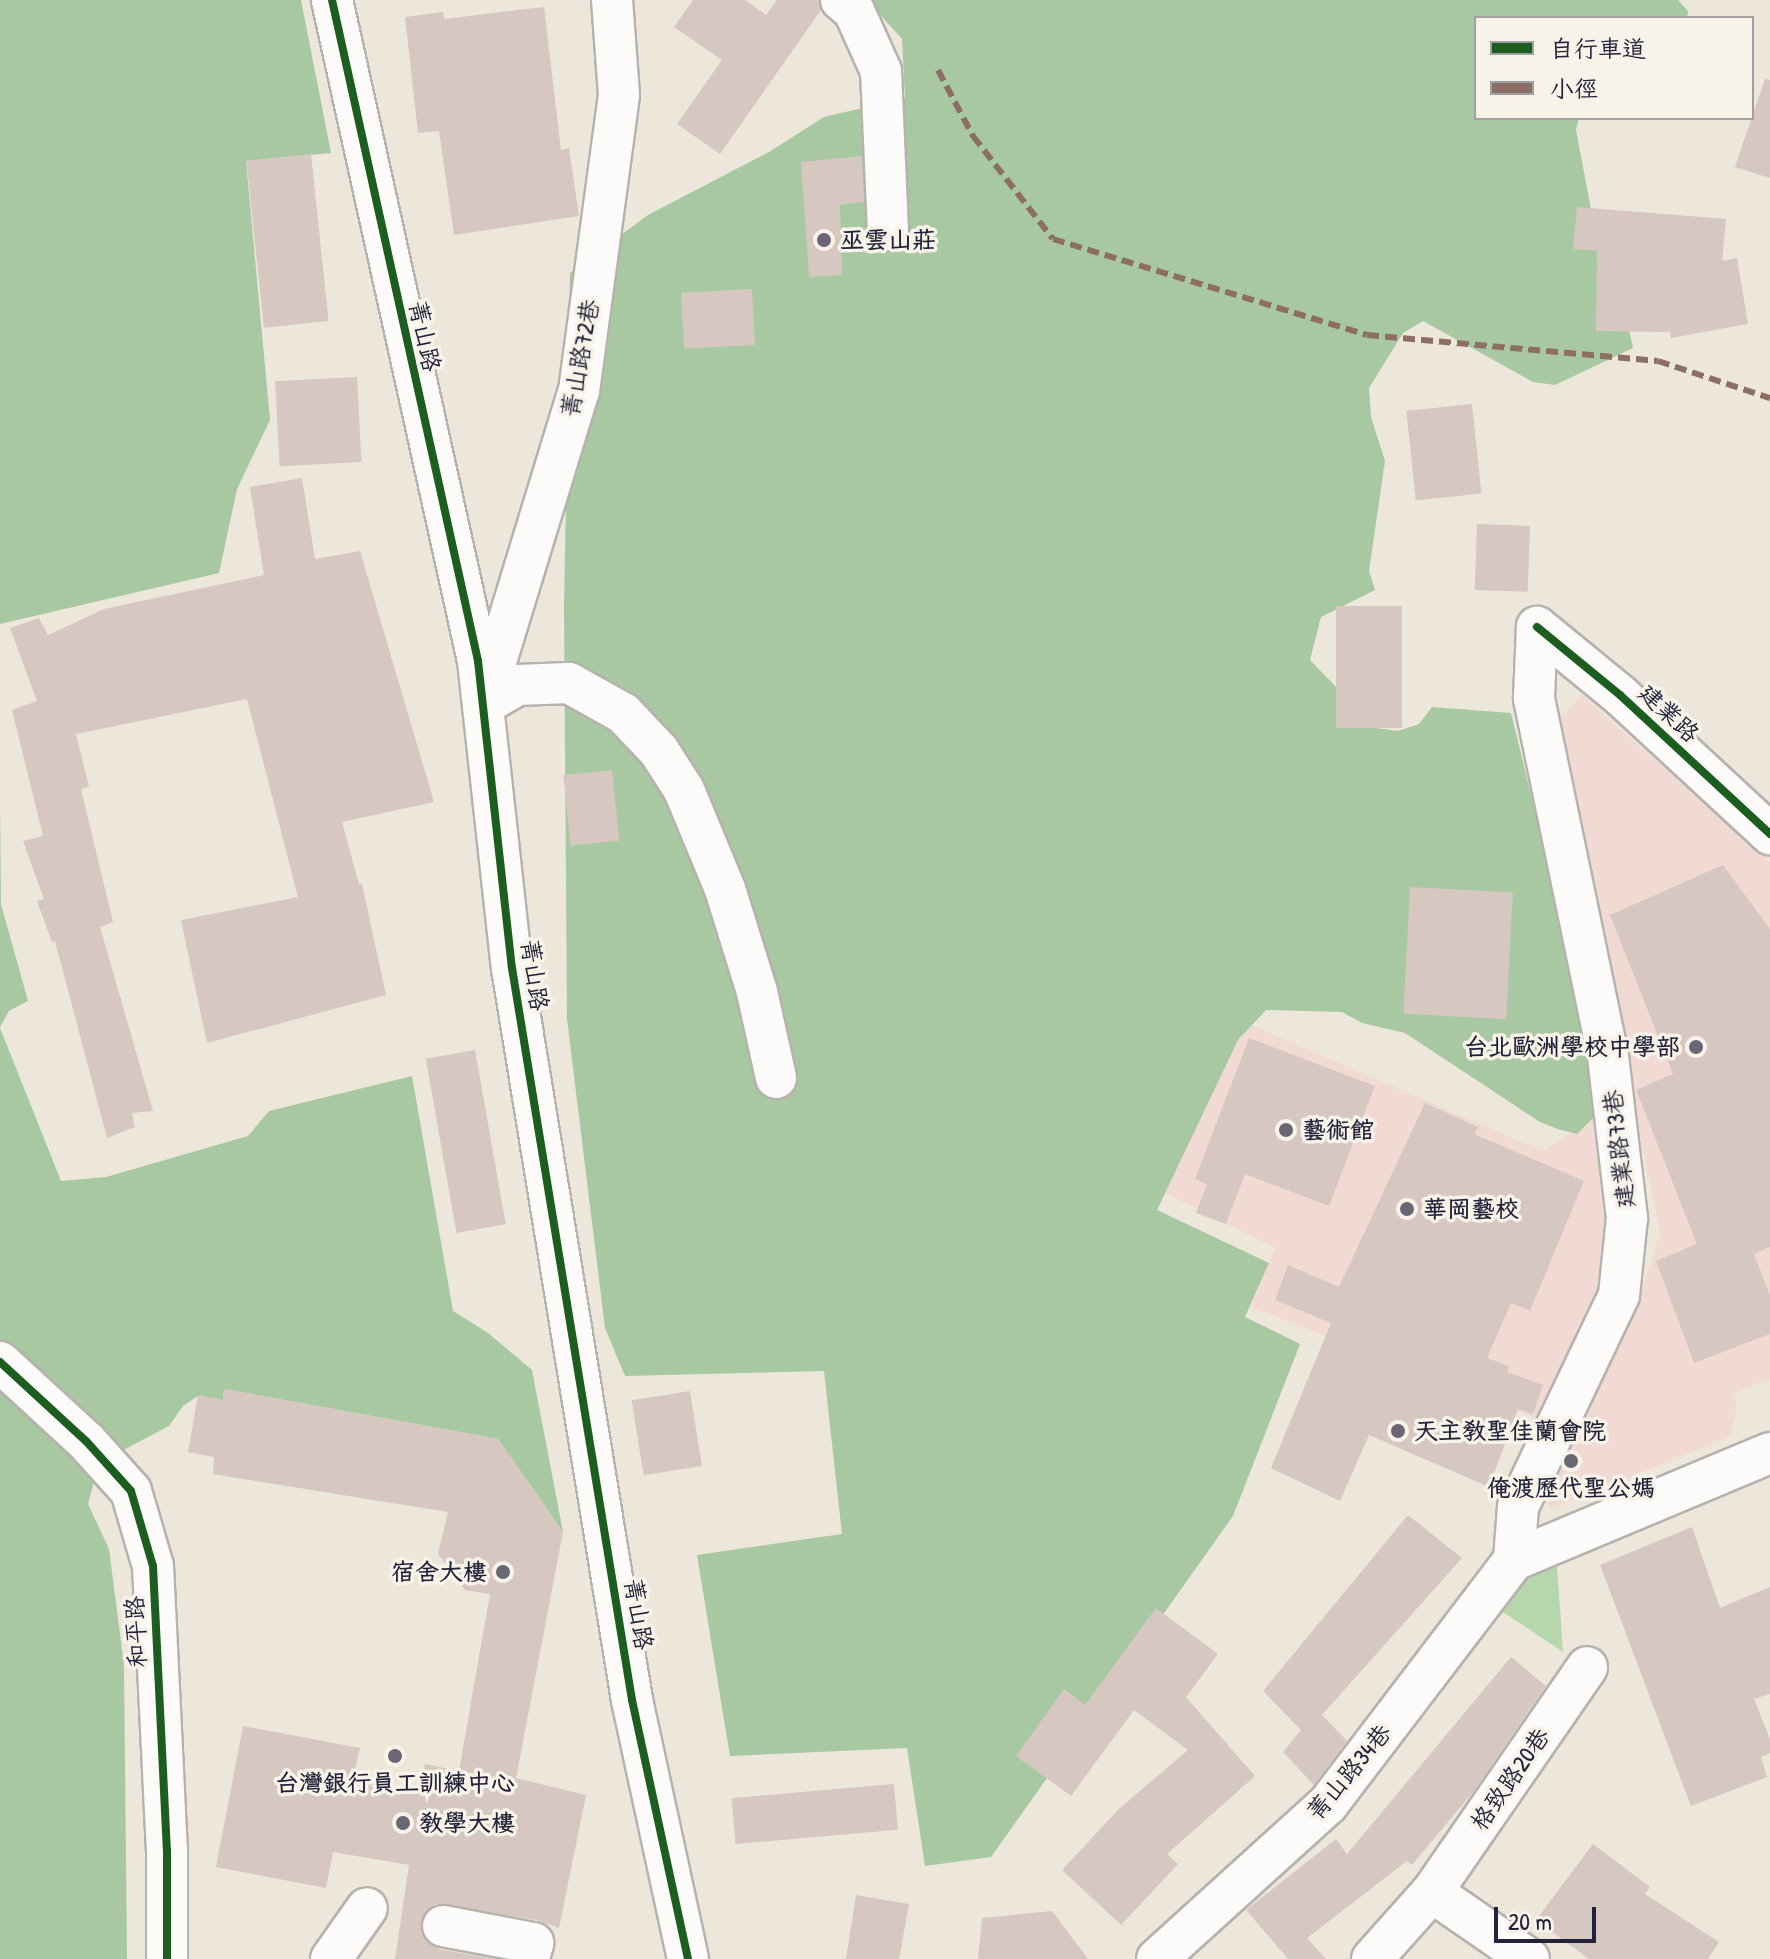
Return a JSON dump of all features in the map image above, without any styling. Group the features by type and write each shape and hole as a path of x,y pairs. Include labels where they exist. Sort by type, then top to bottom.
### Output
{"street":[{"name":"菁山路","path":"332,0 478,661 520,1014 632,1700 688,1959"},
{"name":"菁山路72巷","path":"483,705 579,391 619,95 612,0"},
{"path":"841,0 854,11 881,71 888,230"},
{"name":"建業路","path":"1537,627 1620,695 1770,834"},
{"name":"建業路73巷","path":"1514,1560 1518,1507 1619,1295 1627,1218 1608,1056 1534,698 1537,627"},
{"path":"483,705 517,685 569,683 623,713 659,751 684,790 725,889 757,992 776,1078"},
{"name":"和平路","path":"0,1362 86,1441 131,1491 153,1566 167,1851 167,1959"},
{"path":"1514,1560 1770,1453"},
{"name":"菁山路34巷","path":"1157,1959 1328,1804 1514,1560"},
{"name":"格致路20巷","path":"1372,1959 1432,1892 1587,1667"},
{"path":"1432,1892 1529,1959"},
{"path":"331,1959 367,1908"},
{"path":"443,1926 533,1943 529,1959"}],"shaded area":[{"name":"台北歐洲學校中學部","path":"1582,695 1770,862 1770,1379 1735,1392 1736,1416 1729,1437 1550,1509 1544,1483 1636,1309 1660,1233 1557,722"},
{"name":"華岡藝校","path":"1228,1015 1543,1151 1593,1118 1622,1233 1537,1418 1251,1307 1275,1248 1147,1184"}],"green space":[{"path":"0,0 301,0 331,153 246,161 270,420 237,489 219,573 0,624"},
{"path":"867,0 1678,0 1688,11 1687,16 1474,16 1474,120 1578,120 1576,130 1597,241 1621,293 1633,348 1555,385 1533,382 1423,321 1403,333 1369,388 1371,417 1385,461 1369,571 1375,590 1321,617 1310,660 1376,728 1398,731 1419,724 1432,707 1511,713 1607,1104 1577,1134 1558,1129 1540,1122 1405,1033 1362,1023 1342,1012 1266,1010 1238,1040 1157,1210 1269,1263 1245,1317 1300,1344 1233,1516 991,1857 925,1866 907,1748 730,1756 697,1555 842,1534 824,1371 625,1376 605,1328 567,1019 564,608 570,273 648,215 769,152 824,117 905,98 902,39"},
{"path":"0,803 1,904 28,1001 9,1011 0,1027"},
{"path":"0,1028 61,1181 106,1177 248,1136 269,1111 412,1076 453,1311 488,1333 532,1370 563,1532 498,1439 224,1389 223,1400 198,1396 183,1406 169,1426 114,1455 94,1482 88,1504 109,1549 124,1665 127,1959 0,1959"},
{"path":"1556,1552 1563,1652 1494,1606 1519,1565"}],"building":[{"path":"693,0 745,0 766,15 777,0 819,0 821,10 720,154 677,124 722,60 674,27"},
{"path":"544,7 561,150 569,148 579,216 454,235 439,131 418,133 405,17 443,12 444,19"},
{"path":"1765,79 1770,80 1770,178 1735,167 1751,120 1754,120"},
{"path":"311,154 329,321 264,328 246,161"},
{"name":"巫雲山莊","path":"862,156 864,202 840,205 842,275 809,277 801,162"},
{"path":"1577,207 1726,219 1722,261 1737,258 1748,324 1671,338 1670,332 1596,331 1597,251 1573,249"},
{"path":"752,289 755,345 684,349 681,293"},
{"path":"357,377 361,462 280,466 275,381"},
{"path":"1472,404 1481,494 1416,500 1406,411"},
{"path":"302,478 315,559 360,551 434,802 342,822 359,884 362,884 386,995 207,1043 181,920 298,897 247,699 76,734 89,787 81,789 113,922 100,927 153,1111 132,1113 135,1127 107,1138 55,941 52,942 37,901 44,899 23,841 43,836 12,710 37,701 10,628 39,618 48,635 104,609 264,575 250,487"},
{"path":"1477,524 1530,526 1528,592 1475,590"},
{"path":"1336,606 1402,606 1402,728 1336,728"},
{"path":"612,770 619,841 571,846 563,775"},
{"path":"1723,865 1770,929 1770,1247 1754,1254 1770,1295 1770,1334 1694,1363 1656,1261 1697,1244 1636,1090 1673,1074 1610,915"},
{"path":"1410,887 1513,892 1506,1019 1403,1014"},
{"name":"藝術館","path":"1249,1038 1375,1086 1329,1206 1245,1174 1226,1224 1196,1213 1207,1184 1195,1179"},
{"path":"475,1050 506,1224 456,1233 426,1059"},
{"path":"1425,1103 1478,1127 1474,1134 1584,1181 1530,1311 1511,1303 1487,1358 1509,1366 1507,1372 1543,1385 1533,1414 1518,1409 1489,1487 1369,1435 1340,1501 1271,1468 1331,1323 1275,1300 1288,1265 1339,1287"},
{"path":"224,1389 498,1439 563,1532 516,1778 586,1795 559,1928 537,1920 436,1904 426,1910 421,1921 421,1933 427,1943 439,1949 494,1959 395,1959 409,1865 333,1852 326,1888 216,1867 243,1726 360,1748 353,1780 420,1792 425,1764 459,1771 490,1594 465,1590 438,1554 448,1512 213,1474 214,1457 188,1452 198,1395 223,1400"},
{"path":"690,1391 702,1466 644,1475 632,1400"},
{"path":"1408,1515 1462,1558 1322,1715 1347,1741 1314,1785 1283,1752 1301,1730 1263,1691"},
{"path":"1692,1527 1720,1608 1770,1587 1770,1694 1754,1699 1770,1739 1770,1753 1761,1757 1767,1777 1691,1806 1600,1565"},
{"path":"1156,1608 1218,1654 1186,1697 1255,1776 1167,1854 1178,1864 1121,1925 1062,1870 1119,1809 1188,1750 1134,1710 1071,1796 1016,1756 1064,1689 1085,1705"},
{"path":"1511,1657 1546,1686 1473,1792 1412,1865 1407,1861 1307,1938 1326,1959 1288,1959 1246,1910 1336,1839 1347,1854"},
{"path":"894,1784 898,1830 736,1844 732,1798"},
{"path":"1593,1844 1650,1887 1645,1894 1719,1942 1708,1959 1589,1959 1536,1920"},
{"path":"856,1895 909,1904 899,1959 846,1959"},
{"path":"1052,1911 1088,1959 978,1959 982,1918"}],"marked path":[{"path":"938,70 973,136 1053,239 1367,335 1658,361 1770,398"}],"cycle path":[{"path":"332,0 478,661 512,968 632,1700 688,1959"},
{"path":"1537,627 1620,695 1770,834"},
{"path":"0,1362 86,1441 131,1491 153,1566 167,1851 167,1959"}],"place":[{"name":"巫雲山莊","path":"824,240"},
{"name":"台北歐洲學校中學部","path":"1696,1047"},
{"name":"藝術館","path":"1286,1130"},
{"name":"華岡藝校","path":"1407,1209"},
{"name":"天主教聖佳蘭會院","path":"1398,1431"},
{"name":"俺渡歷代聖公媽","path":"1571,1461"},
{"name":"宿舍大樓","path":"503,1572"},
{"name":"台灣銀行員工訓練中心","path":"395,1756"},
{"name":"教學大樓","path":"403,1823"}]}
